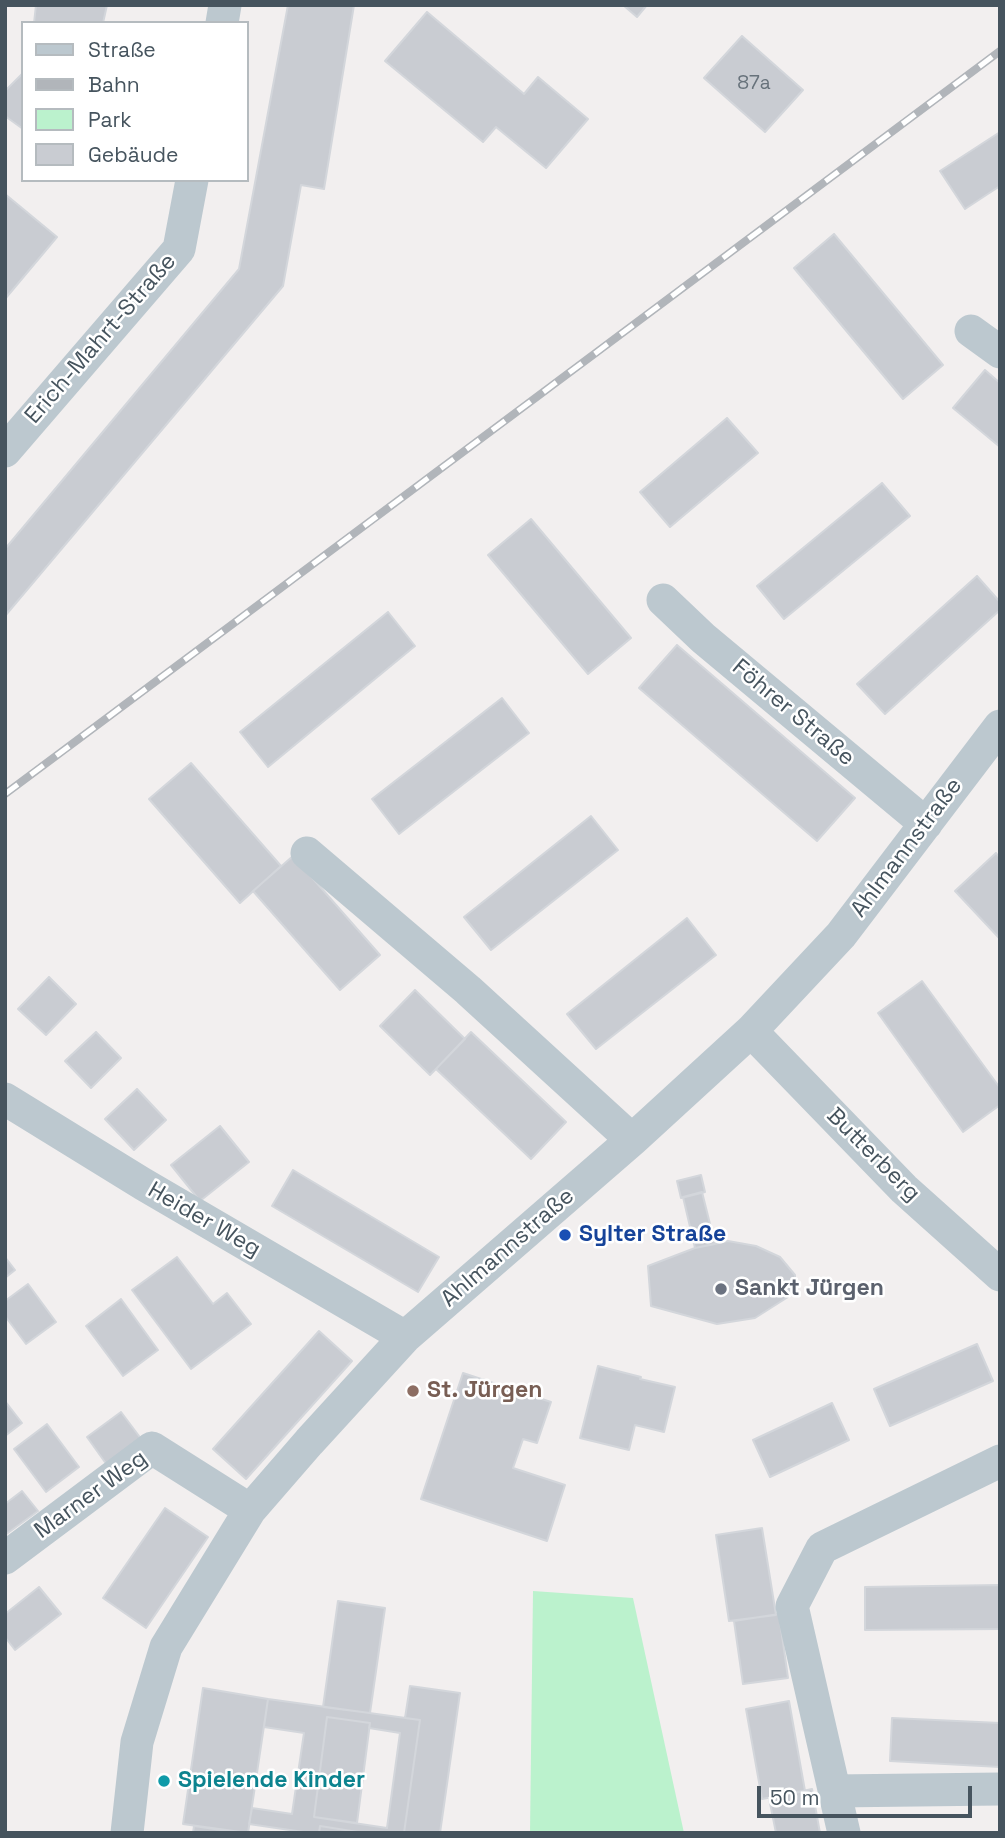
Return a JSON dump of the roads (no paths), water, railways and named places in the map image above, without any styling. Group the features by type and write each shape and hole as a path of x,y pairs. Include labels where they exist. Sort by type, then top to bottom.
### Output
{"street":[{"name":"Erich-Mahrt-Straße","path":"5,451 179,249 192,182"},
{"path":"971,331 1000,352"},
{"name":"Föhrer Straße","path":"663,600 703,638 926,824"},
{"name":"Ahlmannstraße","path":"127,1833 137,1742 166,1647 250,1510 405,1337 632,1140 751,1031 841,934 1000,726"},
{"path":"307,853 468,990 632,1140"},
{"name":"Butterberg","path":"751,1031 904,1189 1000,1275"},
{"name":"Heider Weg","path":"5,1099 143,1184 405,1337"},
{"name":"Marner Weg","path":"5,1558 152,1448 250,1510"},
{"path":"844,1833 792,1606 822,1548 1000,1461"},
{"path":"834,1791 1000,1789"}],"railway":[{"path":"5,794 1000,51"}],"place":[{"name":"Sylter Straße","path":"565,1235"},
{"name":"Sankt Jürgen","path":"721,1289"},
{"name":"St. Jürgen","path":"413,1391"},
{"name":"Spielende Kinder","path":"164,1781"}]}
